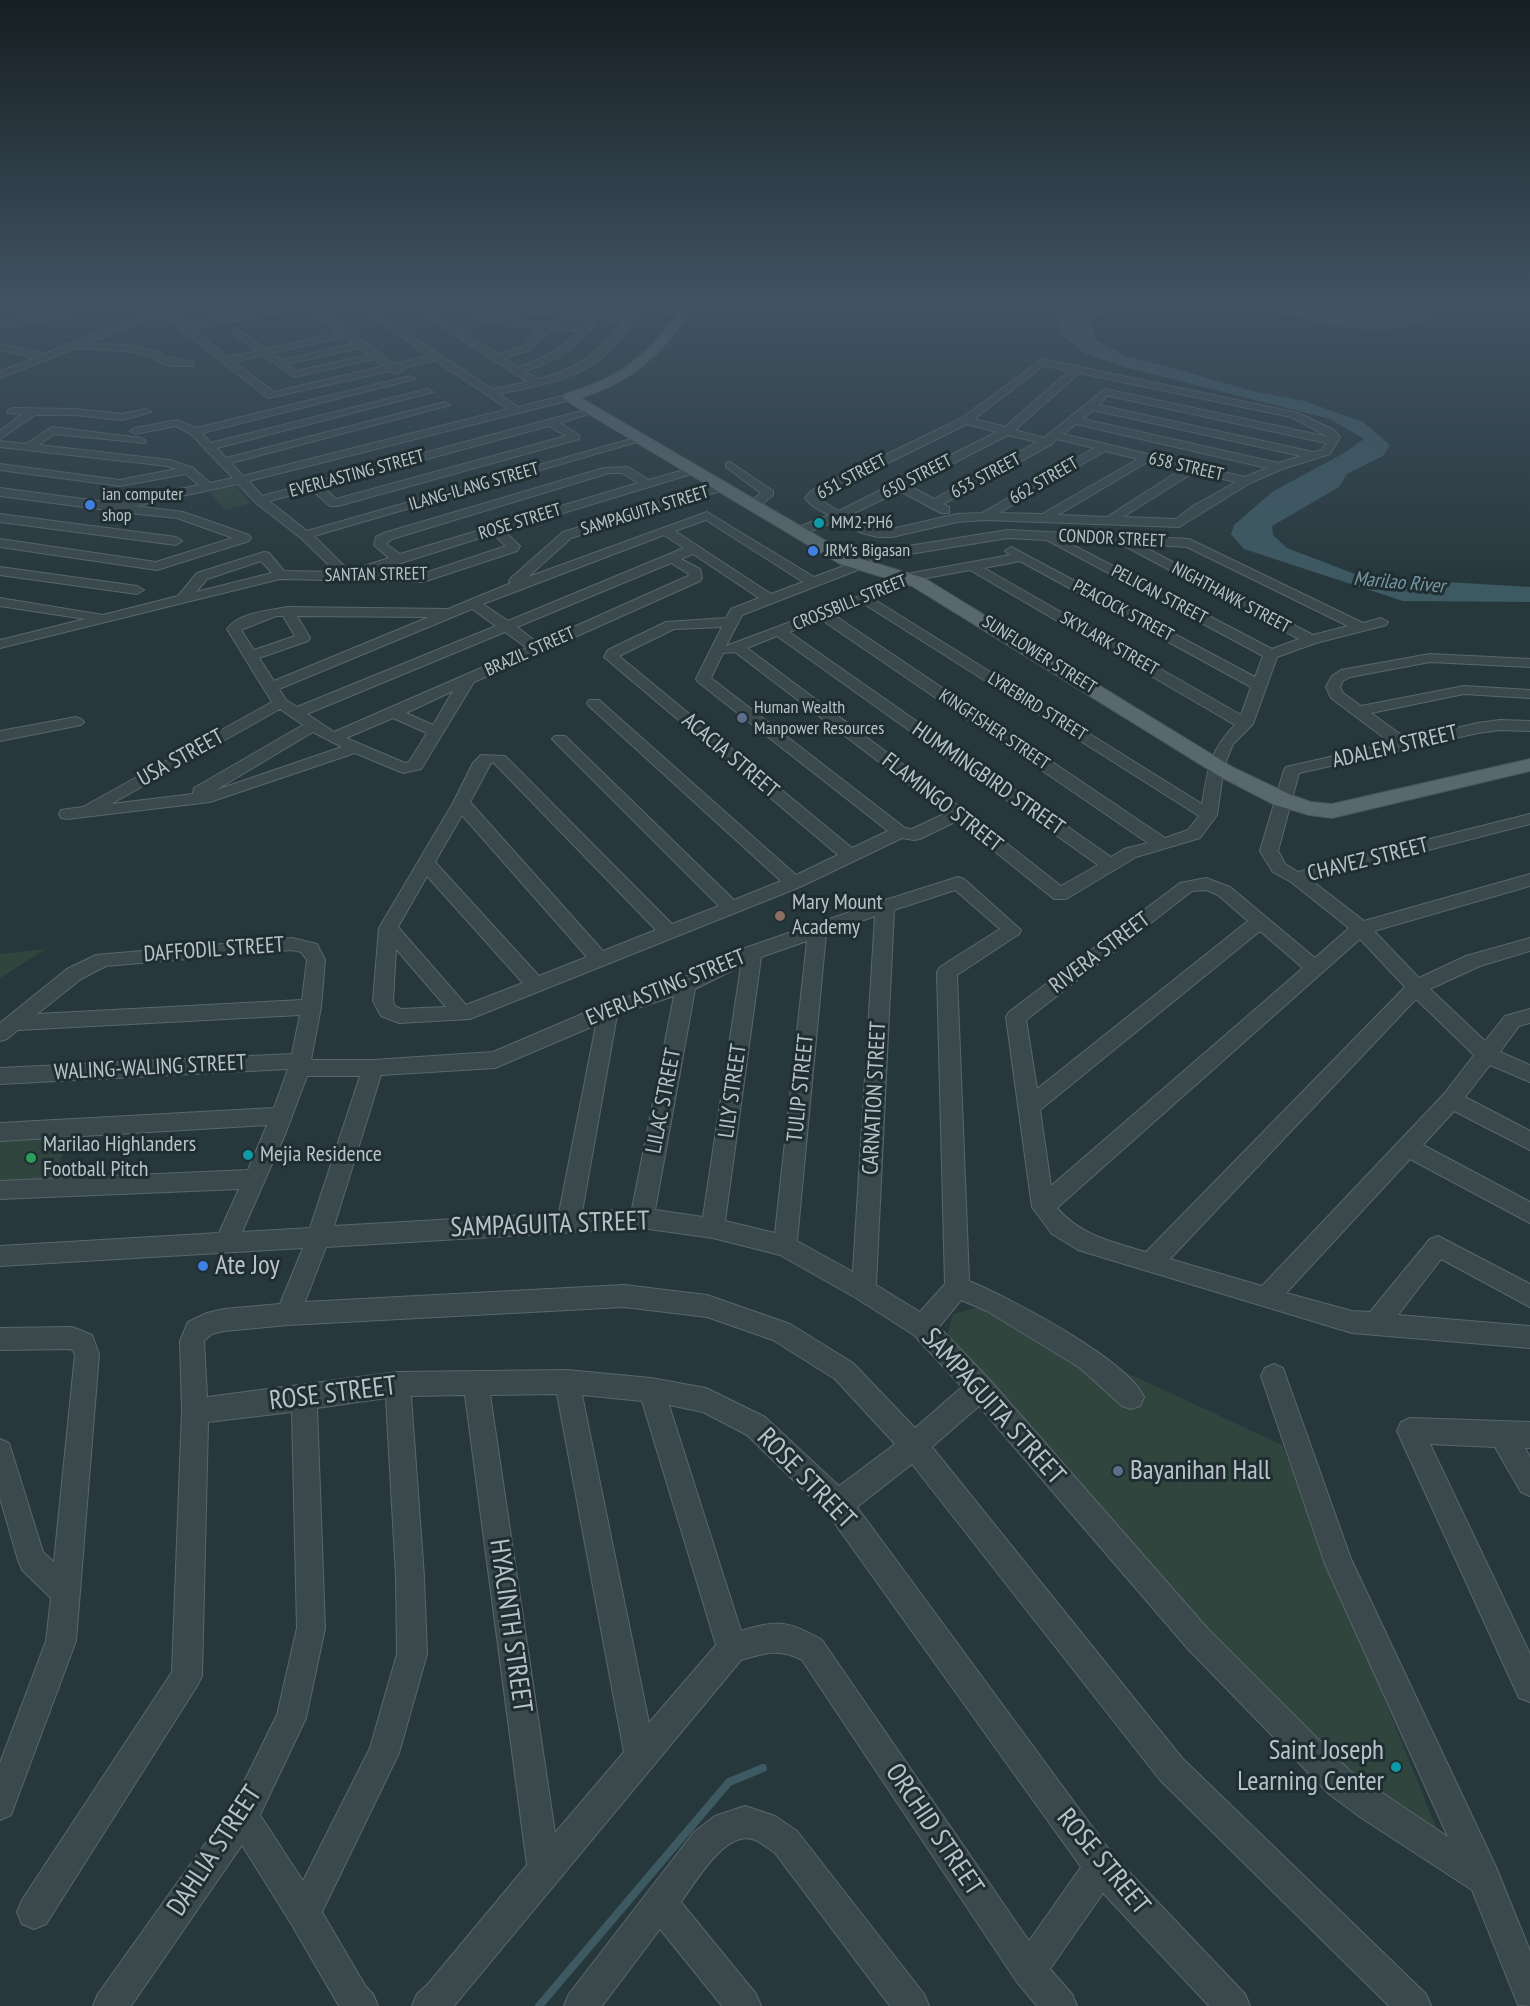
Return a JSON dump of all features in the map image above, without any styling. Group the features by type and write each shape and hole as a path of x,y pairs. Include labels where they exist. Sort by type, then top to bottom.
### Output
{"main road":[{"path":"570,397 576,395"},
{"name":"SUNFLOWER STREET","path":"570,397 752,506 852,562 906,578 930,589 1216,766 1282,800 1306,808 1332,811 1530,765"}],"street":[{"path":"195,432 347,395"},
{"path":"208,447 421,395"},
{"path":"430,395 457,414"},
{"path":"492,395 516,410"},
{"name":"651 STREET","path":"839,514 814,503 812,496 966,420 998,395"},
{"name":"650 STREET","path":"795,531 826,520 900,486 1007,431 1048,395"},
{"name":"653 STREET","path":"934,503 992,474 1053,439 1102,395"},
{"path":"839,514 866,530 878,533 892,533 957,518 985,516 1179,523 1197,509 1246,481 1278,467 1326,452 1333,441 1117,395"},
{"name":"651 STREET","path":"1196,395 1299,417 1334,435 1333,441"},
{"path":"222,462 457,414 516,410 570,397"},
{"path":"1091,406 1315,456"},
{"path":"12,411 146,412"},
{"name":"EVERLASTING STREET","path":"260,500 593,411"},
{"path":"0,436 32,412"},
{"path":"119,413 138,436 170,463"},
{"path":"114,507 240,480 457,414"},
{"name":"658 STREET","path":"966,420 1007,431 1104,447 1246,481"},
{"path":"1073,420 1278,467"},
{"path":"315,486 334,503 575,437 550,422"},
{"path":"28,447 52,430 138,436 177,423 195,432 260,500 305,535 347,576"},
{"name":"ILANG-ILANG STREET","path":"305,535 642,439"},
{"path":"0,444 170,463 189,470 207,487"},
{"name":"662 STREET","path":"985,516 1104,447"},
{"path":"1044,518 1147,458"},
{"path":"729,465 769,493 752,506"},
{"path":"0,466 120,483 189,470"},
{"path":"461,468 505,501"},
{"path":"1108,521 1192,468"},
{"path":"398,559 380,545 380,540 613,469 628,471 646,483"},
{"name":"ROSE STREET","path":"347,576 694,470"},
{"path":"900,486 934,503 957,518"},
{"name":"SAMPAGUITA STREET","path":"581,546 722,487"},
{"path":"0,492 186,517 245,538 157,566 0,543"},
{"path":"0,602 114,618 176,541 186,517 180,493"},
{"path":"269,688 506,590 581,546 665,530 707,516 813,582"},
{"path":"539,517 581,546"},
{"path":"0,518 176,541"},
{"name":"SANTAN STREET","path":"0,644 114,618 280,575 423,578 513,548 514,546 495,530"},
{"path":"665,530 770,599"},
{"name":"CONDOR STREET","path":"730,622 736,612 813,582 852,562 986,536 1008,534 1189,543 1360,627"},
{"name":"PEACOCK STREET","path":"986,536 1260,686"},
{"name":"PELICAN STREET","path":"1048,536 1271,654"},
{"name":"NIGHTHAWK STREET","path":"1119,539 1311,640"},
{"path":"506,590 581,546"},
{"path":"294,714 694,549"},
{"path":"183,599 202,576 264,556 280,575"},
{"name":"CROSSBILL STREET","path":"717,653 780,632 865,599 900,584 906,578 1022,557"},
{"name":"BRAZIL STREET","path":"333,738 695,578 695,572 671,558"},
{"name":"SKYLARK STREET","path":"972,566 1245,724"},
{"path":"0,571 137,590"},
{"name":"LYREBIRD STREET","path":"865,599 1209,815"},
{"path":"473,604 537,649"},
{"path":"448,613 287,611 275,612 236,626 234,629 280,703 333,738 403,768 415,766 469,678"},
{"path":"250,656 303,638 287,611"},
{"name":"KINGFISHER STREET","path":"824,615 1163,845"},
{"path":"730,622 703,679 900,832 914,835 958,814"},
{"name":"ACACIA STREET","path":"730,622 671,625 613,653 611,657 850,856"},
{"path":"1109,864 1130,852 1163,845 1194,834 1209,815 1216,766 1226,743 1245,724 1271,654 1311,640 1381,622"},
{"name":"HUMMINGBIRD STREET","path":"780,632 1109,864"},
{"path":"0,635 23,639"},
{"name":"FLAMINGO STREET","path":"737,647 958,814 1060,895 1109,864"},
{"path":"1403,744 1336,695 1333,687 1337,679 1346,673 1430,658 1530,663"},
{"path":"1359,711 1456,691 1530,694"},
{"name":"USA STREET","path":"184,801 75,814 280,703"},
{"path":"594,703 794,883"},
{"path":"393,713 437,732"},
{"path":"0,736 76,722"},
{"name":"ADALEM STREET","path":"1282,800 1292,770 1478,728 1500,725 1530,726"},
{"path":"184,801 312,726"},
{"path":"560,739 731,907"},
{"path":"184,801 210,797 355,748"},
{"path":"670,933 499,759 487,758 483,760 461,803 388,928 383,1001 388,1011 399,1016 463,1014 601,961 794,883 900,832"},
{"name":"CHAVEZ STREET","path":"1282,800 1269,851 1271,860 1278,868 1285,874 1297,878 1530,819"},
{"path":"461,803 601,961"},
{"path":"426,863 536,985"},
{"path":"1297,878 1361,928 1416,987 1486,1054 1530,1074"},
{"path":"1043,1207 1361,928 1530,880"},
{"name":"EVERLASTING STREET","path":"300,1065 373,1068 495,1060 608,1011 686,985 752,953 817,929 958,883 1012,930 947,972 957,1287"},
{"name":"RIVERA STREET","path":"1028,1108 1016,1017 1186,887 1194,884 1215,886 1261,921"},
{"name":"CARNATION STREET","path":"864,1290 885,906"},
{"path":"1316,969 1261,921 1028,1108 1043,1207 1060,1230 1075,1240 1352,1322 1530,1337"},
{"path":"388,928 463,1014"},
{"name":"TULIP STREET","path":"785,1246 817,929"},
{"name":"DAFFODIL STREET","path":"8,1029 74,974 103,960 292,944 310,948 315,953 311,1007 300,1065 282,1116 226,1243"},
{"path":"1152,1262 1416,987 1473,961 1530,944"},
{"name":"LILY STREET","path":"713,1228 752,953"},
{"name":"LILAC STREET","path":"642,1218 686,985"},
{"path":"8,1029 311,1007"},
{"path":"569,1221 608,1011"},
{"path":"1266,1298 1451,1100 1512,1021 1530,1016"},
{"name":"WALING-WALING STREET","path":"0,1076 300,1065"},
{"path":"288,1314 318,1236 373,1068"},
{"path":"1451,1100 1530,1141"},
{"path":"0,1132 282,1116"},
{"path":"1406,1146 1530,1213"},
{"path":"0,1190 253,1179"},
{"name":"SAMPAGUITA STREET","path":"226,1243 642,1218 713,1228 785,1246 864,1290 923,1327 980,1388 1198,1639 1340,1783 1371,1806 1484,1879"},
{"path":"0,1256 226,1243"},
{"path":"1376,1324 1438,1246 1530,1296"},
{"path":"923,1327 957,1287 996,1303 1089,1360 1131,1397"},
{"path":"34,1912 187,1676 195,1411 191,1352 192,1341 197,1330 207,1324 224,1320 288,1314 624,1296 707,1306 781,1332 844,1371 914,1446 1171,1769 1414,2006"},
{"path":"0,1339 72,1338 83,1343 87,1354 61,1641 0,1804"},
{"path":"1274,1376 1339,1564 1484,1879 1530,1993"},
{"path":"567,1382 640,1756"},
{"name":"ROSE STREET","path":"195,1411 398,1384 567,1382 651,1390 705,1400 756,1426 838,1504 1101,1867 1233,2006"},
{"name":"HYACINTH STREET","path":"476,1383 544,1870"},
{"path":"304,1913 384,1754 412,1654 410,1576 398,1384"},
{"path":"838,1504 914,1446 980,1388"},
{"path":"429,2006 440,1996 732,1649 651,1390"},
{"name":"DAHLIA STREET","path":"110,2006 243,1817 291,1718 311,1628 304,1398"},
{"path":"1530,1434 1410,1431 1530,1686"},
{"path":"1502,1432 1530,1483"},
{"path":"0,1452 32,1560 65,1592"},
{"name":"ORCHID STREET","path":"732,1649 765,1638 790,1638 812,1650 1029,1970 1060,2006"},
{"path":"243,1817 304,1913 354,1999 361,2006"},
{"path":"581,2006 661,1904 705,1843 724,1827 746,1822 767,1827 786,1842 912,2006"},
{"path":"1029,1970 1101,1867"},
{"path":"661,1904 744,2006"}],"green space":[{"path":"236,486 250,503 224,510 210,492"},
{"path":"46,949 0,978 0,954"},
{"name":"Marilao Highlanders Football Pitch","path":"72,1129 52,1181 0,1184 0,1134"},
{"path":"983,1306 1282,1445 1443,1845 1353,1791 1202,1628 1003,1394 947,1336 953,1314"}],"water":[{"path":"1233,395 1271,395 1304,401 1363,422 1390,445 1383,456 1347,474 1339,487 1272,526 1273,535 1287,548 1368,579 1458,591 1530,588 1530,602 1403,601 1244,549 1231,534 1234,525 1272,492 1344,453 1364,439 1330,419"}],"waterway":[{"name":"Marilao River","path":"1413,586 1530,593"},
{"path":"539,2006 729,1782 763,1768"}],"place":[{"name":"ian computer shop","path":"90,505"},
{"name":"MM2-PH6","path":"819,523"},
{"name":"JRM's Bigasan","path":"813,551"},
{"name":"Human Wealth Manpower Resources","path":"742,718"},
{"name":"Mary Mount Academy","path":"780,916"},
{"name":"Mejia Residence","path":"248,1155"},
{"name":"Marilao Highlanders Football Pitch","path":"31,1158"},
{"name":"Ate Joy","path":"203,1266"},
{"name":"Bayanihan Hall","path":"1118,1471"},
{"name":"Saint Joseph Learning Center","path":"1396,1767"}]}
